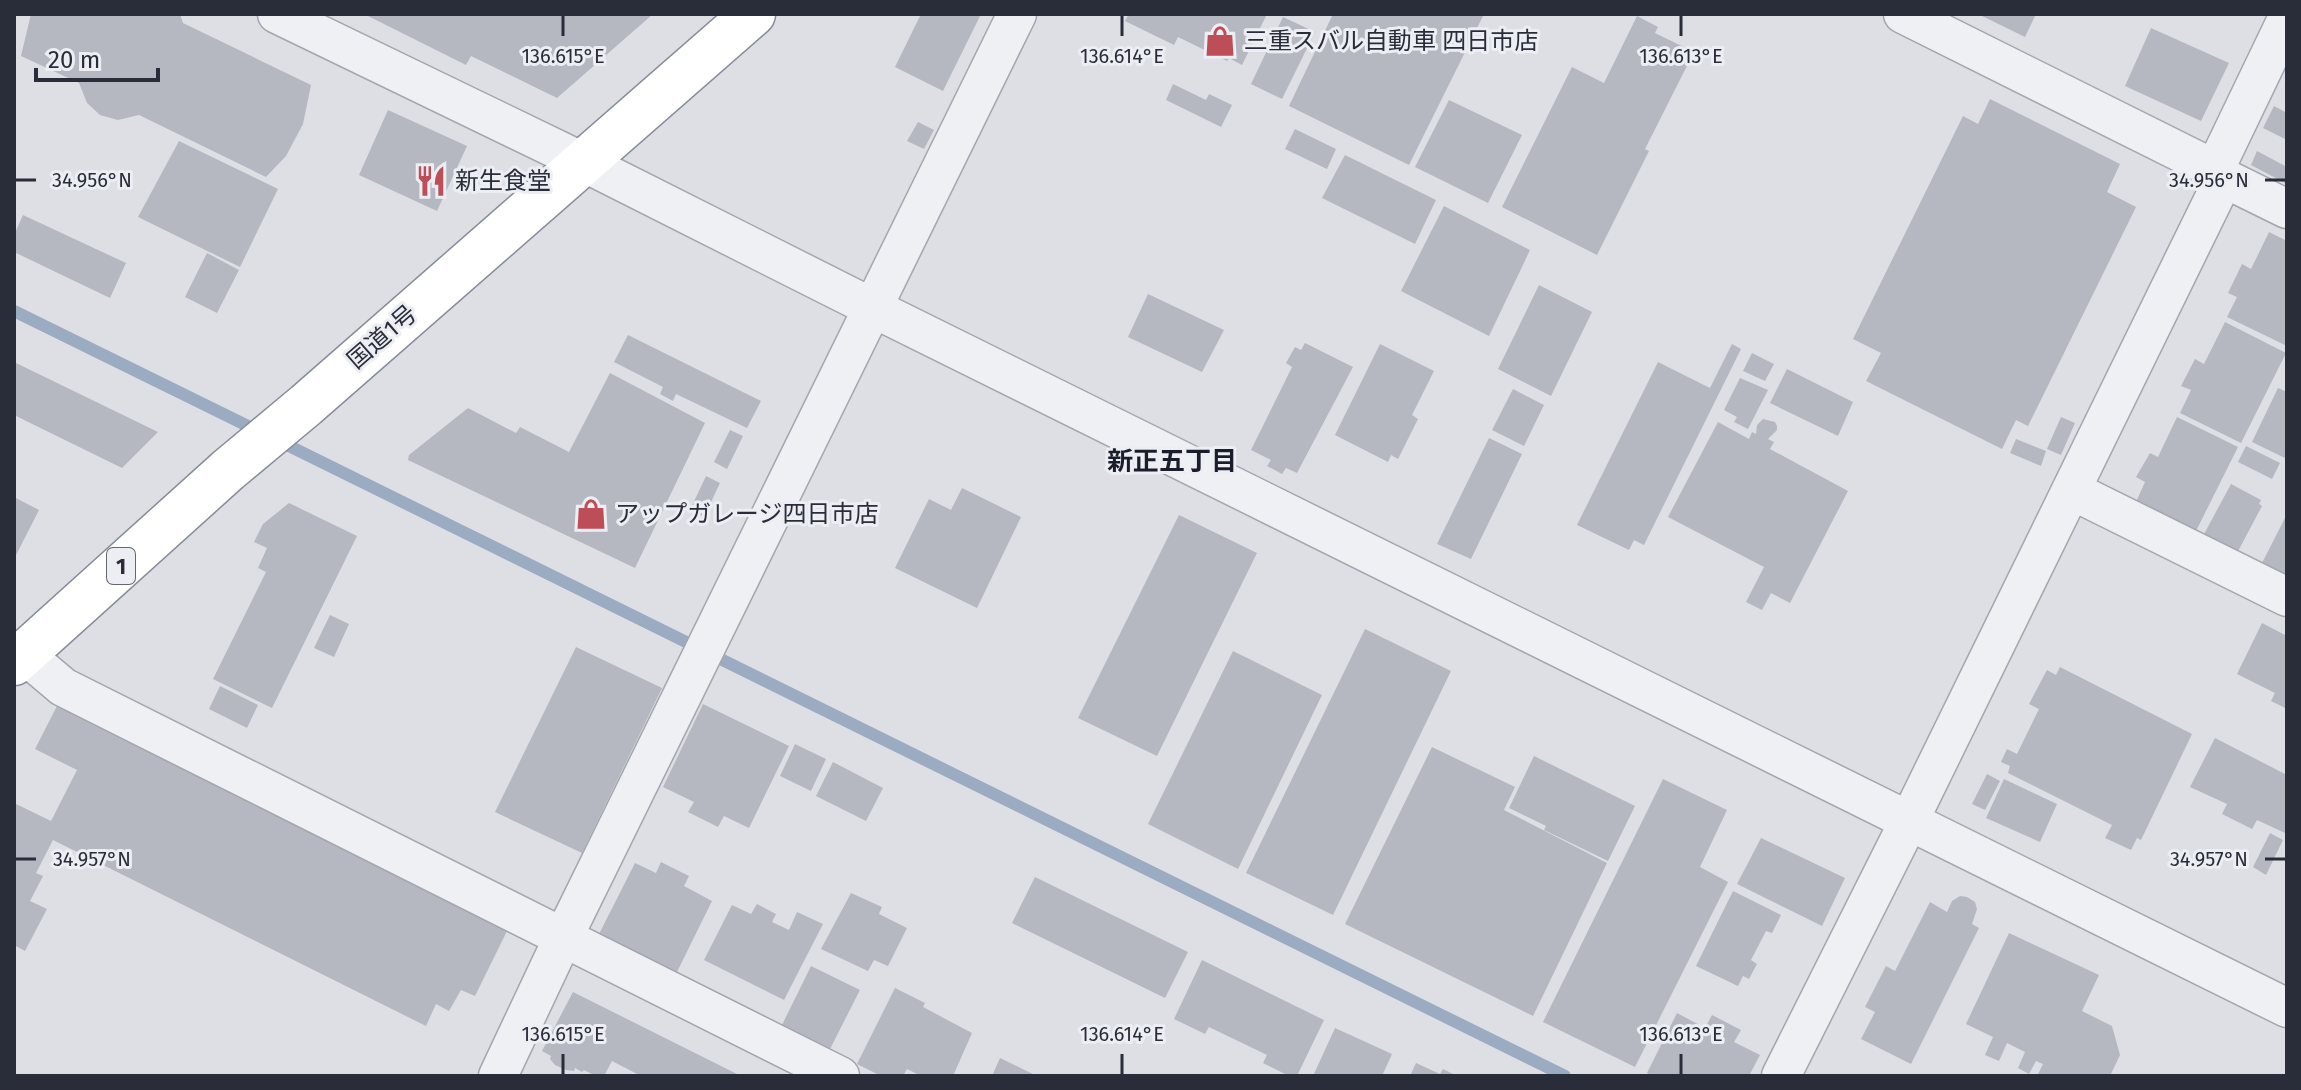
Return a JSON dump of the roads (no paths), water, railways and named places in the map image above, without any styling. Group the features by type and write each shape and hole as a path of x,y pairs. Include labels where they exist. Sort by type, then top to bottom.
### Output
{"highway":[{"name":"国道1号","path":"19,659 228,470 753,14"}],"street":[{"path":"277,14 583,162 2287,1008"},
{"path":"498,1076 1017,14"},
{"path":"1903,14 2287,209"},
{"path":"1781,1076 2071,490 2219,175 2287,19"},
{"path":"2071,490 2287,597"},
{"path":"19,659 63,687 840,1076"}],"waterway":[{"path":"14,311 260,432"},
{"path":"277,440 1565,1076"}],"place":[{"name":"三重スバル自動車 四日市店","path":"1220,41"},
{"name":"新生食堂","path":"431,181"},
{"name":"アップガレージ四日市店","path":"591,514"}],"district":[{"name":"新正五丁目","path":"1172,461"}]}
